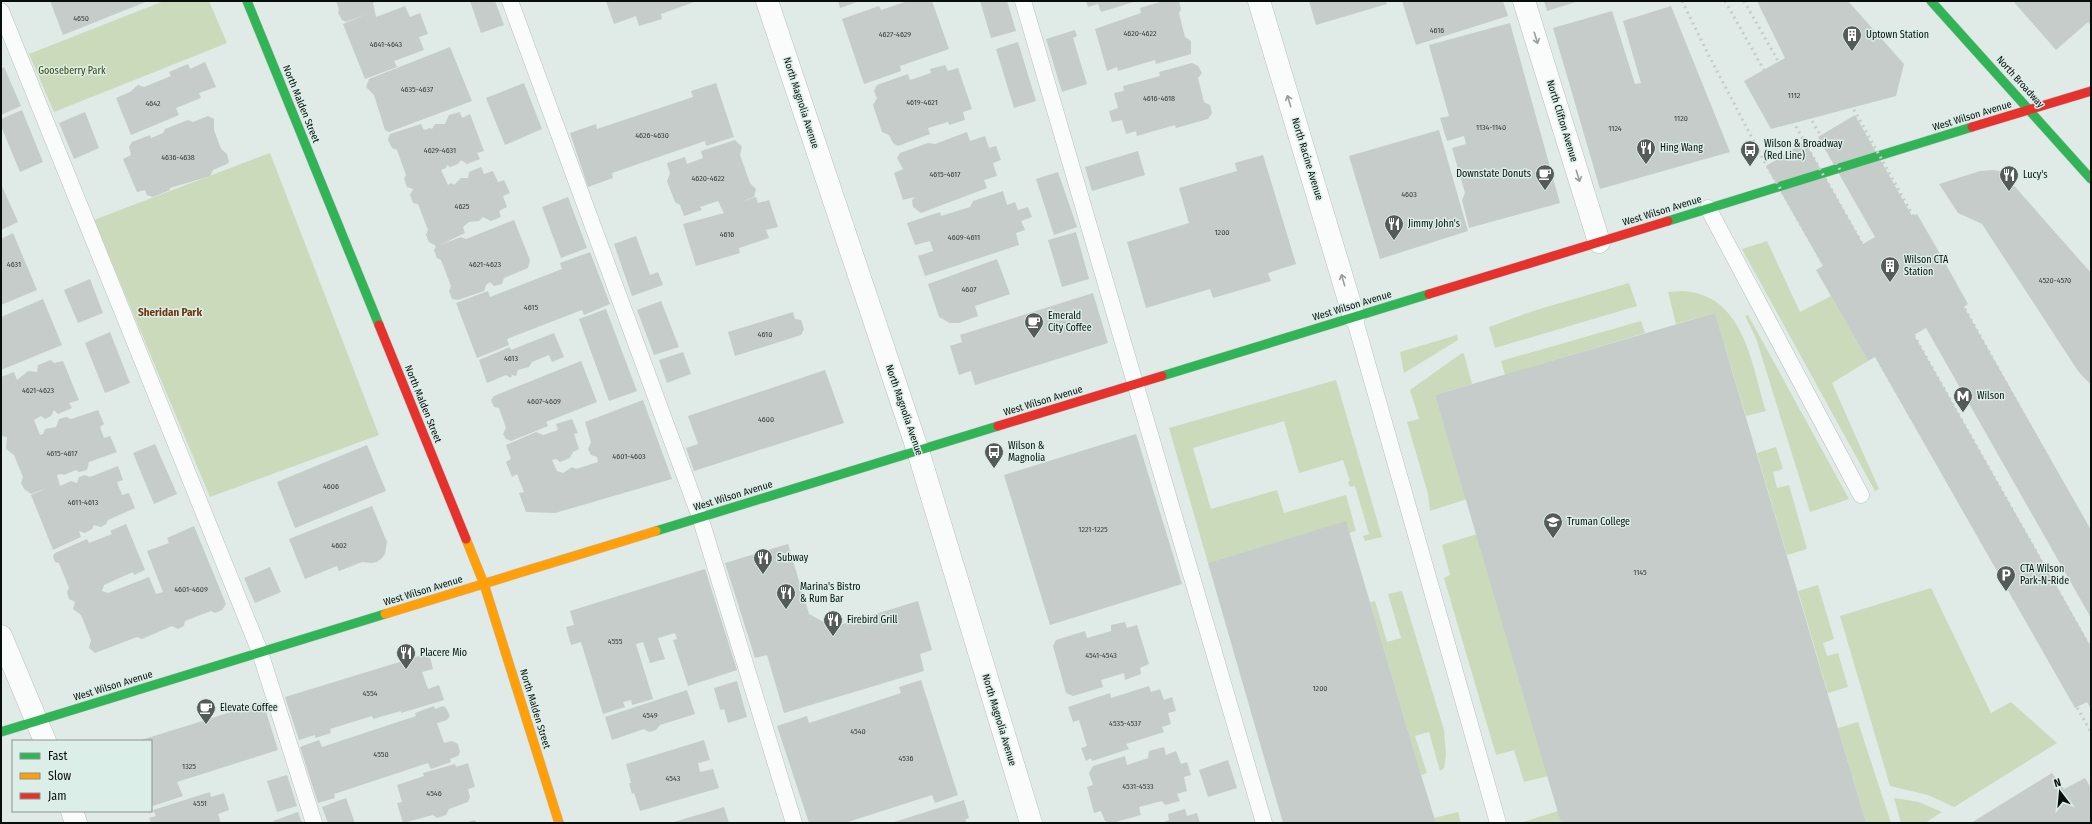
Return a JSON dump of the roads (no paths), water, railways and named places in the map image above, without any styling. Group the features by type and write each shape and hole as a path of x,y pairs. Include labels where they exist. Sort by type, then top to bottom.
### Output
{"street":[{"name":"North Malden Street","path":"247,1 484,584 559,823"},
{"name":"North Magnolia Avenue","path":"767,1 918,451 1031,823"},
{"name":"North Racine Avenue","path":"1259,1 1354,317"},
{"name":"North Clifton Avenue","path":"1524,1 1599,242"},
{"name":"North Broadway","path":"1931,1 2091,179"},
{"name":"West Wilson Avenue","path":"1,732 2091,91"},
{"path":"1,636 44,740"},
{"path":"72,812 76,823"}],"lane":[{"path":"510,1 700,517 794,823"},
{"path":"1023,1 1264,823"},
{"path":"1,11 260,652 314,823"},
{"path":"1708,208 1861,495"},
{"path":"1354,317 1498,823"}],"railway":[{"path":"1682,1 1762,157 2091,732"},
{"path":"1725,1 2091,649"},
{"path":"1744,1 2091,611"},
{"path":"1790,1 1858,117 2091,535"}],"place":[{"name":"Uptown Station","path":"1852,52"},
{"name":"Hing Wang","path":"1646,165"},
{"name":"Wilson & Broadway (Red Line)","path":"1750,167"},
{"name":"Downstate Donuts","path":"1545,191"},
{"name":"Lucy's","path":"2009,192"},
{"name":"Jimmy John's","path":"1394,241"},
{"name":"Wilson CTA Station","path":"1890,283"},
{"name":"Emerald City Coffee","path":"1034,339"},
{"name":"Wilson","path":"1963,413"},
{"name":"Wilson & Magnolia","path":"994,469"},
{"name":"Truman College","path":"1553,539"},
{"name":"Subway","path":"763,575"},
{"name":"CTA Wilson Park-N-Ride","path":"2006,592"},
{"name":"Marina's Bistro & Rum Bar","path":"786,610"},
{"name":"Firebird Grill","path":"833,637"},
{"name":"Placere Mio","path":"406,670"},
{"name":"Elevate Coffee","path":"206,725"}],"district":[{"name":"Sheridan Park","path":"170,312"}],"park label":[{"name":"Gooseberry Park","path":"72,71"}]}
